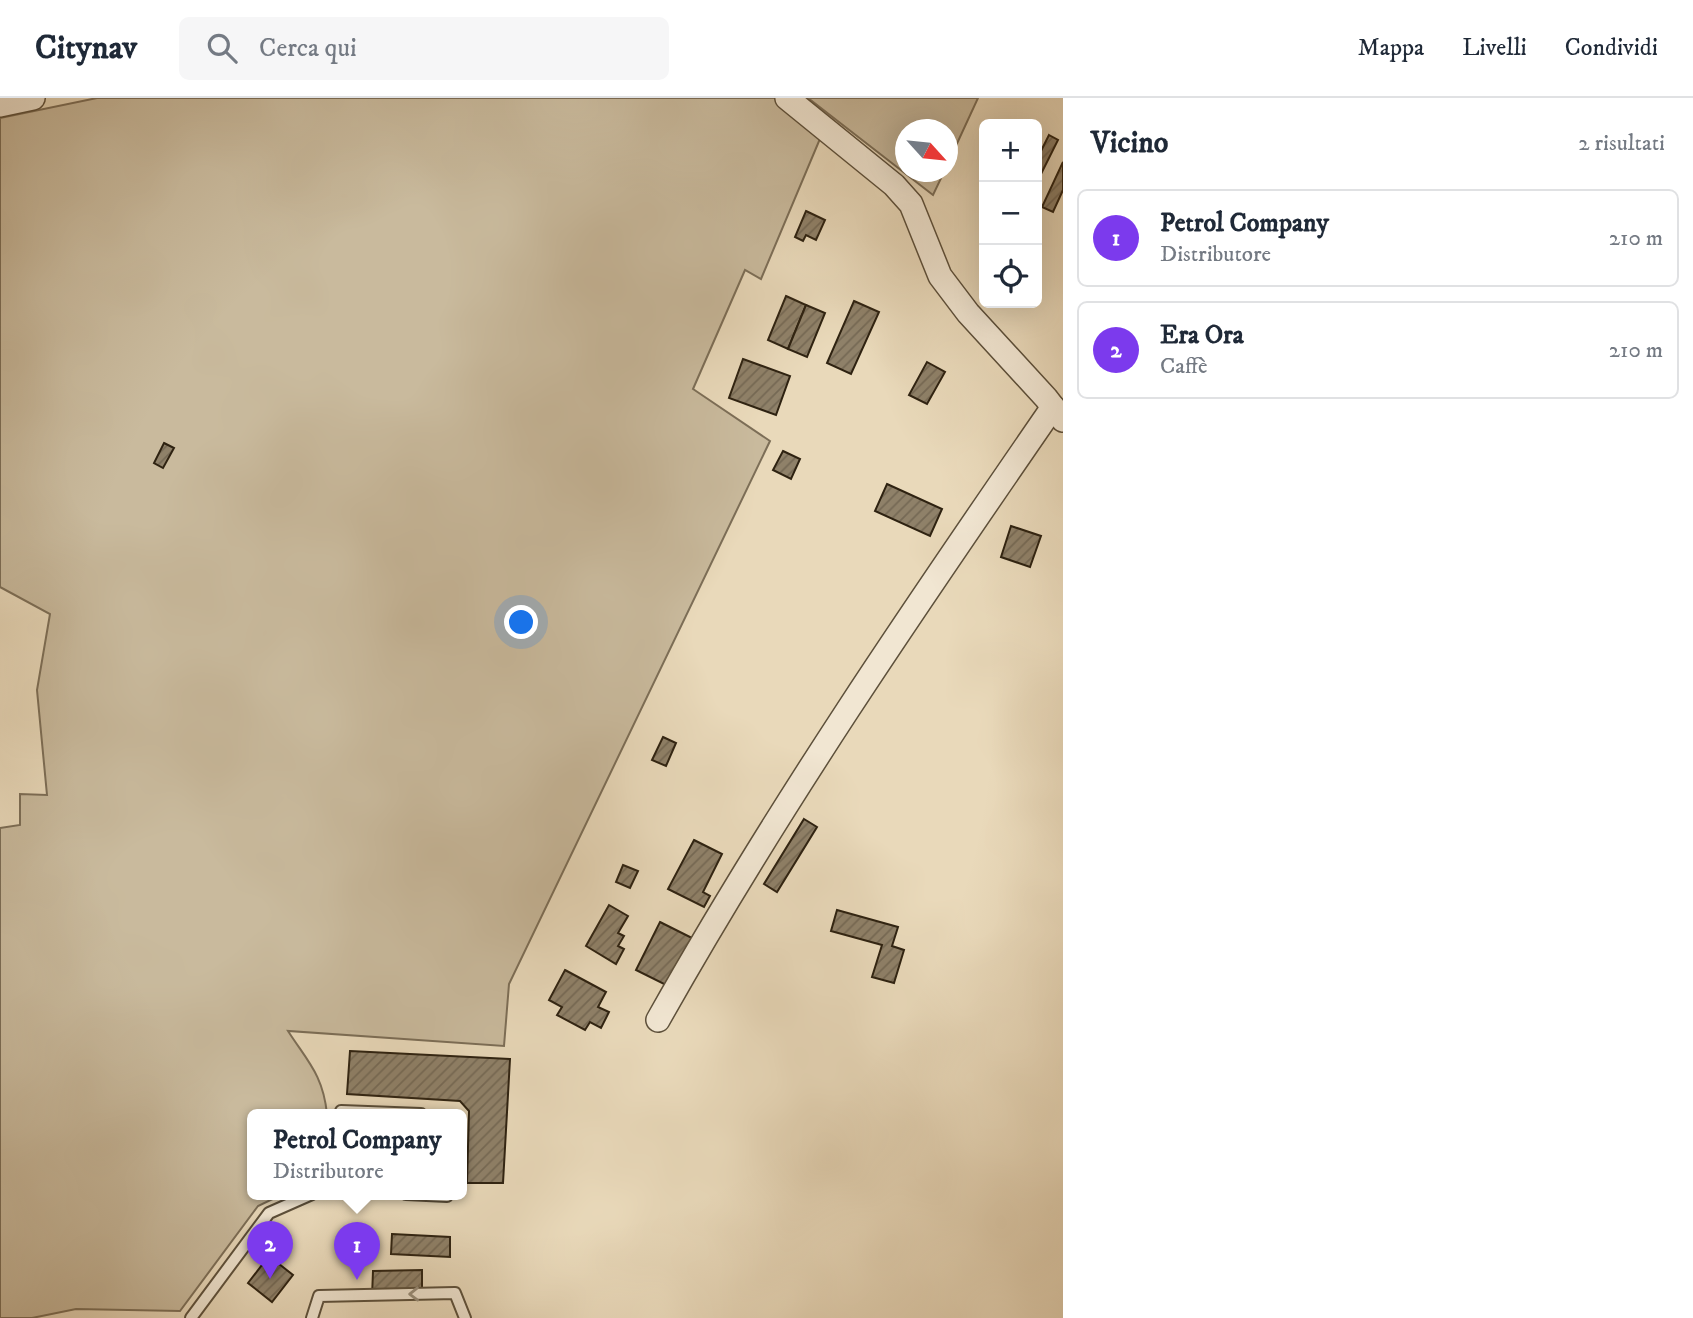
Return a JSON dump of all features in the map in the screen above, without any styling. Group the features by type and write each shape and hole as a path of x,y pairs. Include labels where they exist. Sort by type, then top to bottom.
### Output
{"street":[{"path":"0,105 33,98"},
{"path":"658,1020 705,936 798,786 945,562 1058,413 968,313 940,276 911,204 894,185 787,98"}],"lane":[{"path":"191,1318 269,1213 293,1200"},
{"path":"312,1318 319,1296 455,1293 465,1318"}],"shaded area":[{"path":"97,98 778,98 822,134 761,279 745,270 693,389 770,441 509,984 504,1046 288,1031 318,1079 326,1109 247,1109 247,1200 270,1200 258,1206 180,1311 76,1309 32,1318 0,1318 0,828 20,825 20,794 47,795 37,690 50,614 0,587 0,118"},
{"path":"808,98 978,98 958,141 958,119 895,119 895,166"},
{"path":"916,182 939,182 933,195"}],"building":[{"path":"1049,135 1058,140 1042,172 1042,149"},
{"path":"1063,162 1063,190 1053,212 1042,207"},
{"path":"806,211 825,220 816,240 806,235 803,241 795,237"},
{"path":"786,296 806,305 788,349 768,340"},
{"path":"854,301 879,312 851,374 827,363"},
{"path":"806,305 825,313 807,357 788,349"},
{"path":"743,359 790,376 776,415 729,398"},
{"path":"927,362 945,372 927,404 909,395"},
{"path":"164,443 174,448 163,468 154,463"},
{"path":"783,451 800,459 791,479 773,470"},
{"path":"887,484 942,509 930,536 875,511"},
{"path":"1011,526 1041,536 1030,567 1001,557"},
{"path":"663,737 676,743 666,766 652,760"},
{"path":"804,819 817,827 777,892 764,884"},
{"path":"694,840 722,854 703,892 710,896 704,907 668,889"},
{"path":"623,865 638,871 630,888 616,882"},
{"path":"609,905 628,916 618,933 624,936 618,946 624,949 616,964 586,946"},
{"path":"837,910 898,927 892,946 904,950 894,983 872,977 882,945 831,931"},
{"path":"660,922 694,939 670,987 636,970"},
{"path":"565,970 606,992 598,1007 609,1012 601,1028 590,1022 585,1030 557,1015 562,1007 549,1000"},
{"path":"350,1051 510,1059 503,1183 467,1183 469,1111 460,1101 347,1094"},
{"path":"392,1234 450,1237 450,1257 391,1254"},
{"path":"269,1256 293,1275 272,1302 248,1283"},
{"path":"422,1270 422,1297 372,1297 373,1271"}],"place":[{"name":"Era Ora","path":"270,1279"},
{"name":"Petrol Company","path":"357,1280"}]}
